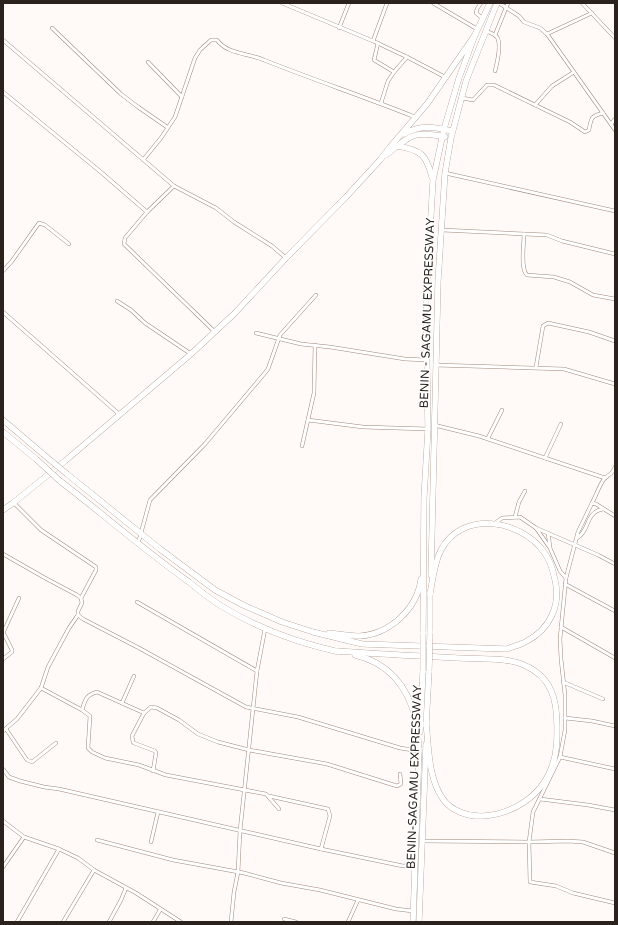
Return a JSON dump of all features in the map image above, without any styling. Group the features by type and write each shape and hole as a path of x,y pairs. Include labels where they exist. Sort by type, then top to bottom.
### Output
{"highway":[{"path":"413,922 419,751 426,671 424,489 428,429 427,281 433,180 442,136 459,78 476,32 490,3"},
{"name":"BENIN - SAGAMU EXPRESSWAY","path":"426,634 430,594 435,365 445,172 452,131 466,81 485,30 498,3"},
{"path":"3,510 14,503 65,461 191,354 234,314 380,160 427,104 476,32"},
{"path":"400,136 410,130 425,126 452,131"},
{"path":"380,160 404,140 415,135 423,134 451,138"},
{"path":"397,146 414,150 423,155 427,160 433,180"},
{"path":"3,420 67,474 215,590 243,606 282,622 312,632 362,644 507,649 527,642 547,624 556,607 558,590 551,565 544,552 536,543 516,530 494,524 479,524 468,526 458,531 442,549 436,562 430,594"},
{"path":"3,432 153,556 223,607 265,629 311,645 375,661 395,676 409,699 416,720 419,751"},
{"path":"312,632 360,636 375,633 391,625 403,615 414,599 420,585 424,549"},
{"path":"337,651 502,660 523,664 538,673 551,689 554,697 557,714 557,745 553,765 549,775 534,795 525,803 513,809 492,815 478,816 461,812 447,804 432,776 426,723"},
{"name":"BENIN-SAGAMU EXPRESSWAY","path":"419,922 423,841 426,671"}],"street":[{"path":"282,3 378,43 445,77"},
{"path":"291,8 292,3"},
{"path":"339,28 349,3"},
{"path":"373,41 387,3"},
{"path":"433,3 476,32"},
{"path":"481,3 476,13 482,18"},
{"path":"498,3 519,16 524,22 540,28 547,34 615,130"},
{"path":"495,35 508,3"},
{"path":"582,3 615,38"},
{"path":"547,34 592,13"},
{"path":"52,28 121,94 167,127"},
{"path":"485,30 495,35 499,43 495,71"},
{"path":"3,40 174,186 216,208 234,222 272,246 286,258"},
{"path":"143,160 161,138 175,117 195,58 200,50 211,40 216,40 220,45 231,50 262,59 416,118"},
{"path":"378,43 374,60 394,72"},
{"path":"381,104 388,82 394,72 407,57"},
{"path":"148,62 182,97"},
{"path":"535,105 552,86 574,72"},
{"path":"461,97 473,100 487,85 494,85 570,122 585,132 589,130 590,120 593,116 603,112"},
{"path":"3,92 147,212"},
{"path":"611,124 615,119"},
{"path":"445,172 615,212"},
{"path":"174,186 147,212 125,238 124,244 215,332"},
{"path":"3,271 39,223 69,244"},
{"path":"441,230 547,235 562,241 615,254"},
{"path":"524,234 523,266 524,272 527,275 554,277 570,282 593,295 615,299"},
{"path":"138,544 150,500 204,444 264,374 268,368 278,338 316,295"},
{"path":"117,301 131,310 145,323 191,354"},
{"path":"3,312 119,414"},
{"path":"536,367 543,326 548,323 589,332 615,341"},
{"path":"256,333 301,344 405,359 427,360"},
{"path":"302,446 314,388 315,345"},
{"path":"435,365 564,369 615,384"},
{"path":"488,438 502,410"},
{"path":"308,420 363,427 428,429"},
{"path":"545,458 561,424"},
{"path":"434,425 488,438 605,478"},
{"path":"615,467 614,472 605,478 592,503 577,538 566,578 561,627 561,659 565,695 565,718 560,757 533,812 529,842 530,882 556,886 573,893 615,903"},
{"path":"515,517 519,502 525,491"},
{"path":"14,503 41,530 96,567 96,570 81,598 82,603 78,611 78,615 69,628 48,668 40,688 17,719 5,730 29,762 32,762 56,743"},
{"path":"592,503 615,516"},
{"path":"577,538 583,533 591,516 597,510 603,509"},
{"path":"494,524 502,518 515,517 525,520 536,528 615,564"},
{"path":"536,528 550,548 560,571 566,578"},
{"path":"548,533 550,548"},
{"path":"3,554 81,598"},
{"path":"565,584 615,611"},
{"path":"3,660 12,652 12,650 3,633 19,598"},
{"path":"136,602 257,670"},
{"path":"78,615 246,707 298,717 400,748 419,751"},
{"path":"561,627 615,658"},
{"path":"231,922 238,872 240,831 257,670 265,629"},
{"path":"122,703 134,676"},
{"path":"563,682 603,699"},
{"path":"40,688 88,714 90,719 88,748 92,752 106,758 139,765 166,775 263,793 269,796 328,809 330,816 321,849"},
{"path":"82,710 86,698 90,694 97,692 144,713"},
{"path":"153,771 155,751 134,743 132,739 132,736 144,713 151,707 157,708 179,720 198,734 218,742 249,750 320,762 397,786 401,784 400,774"},
{"path":"565,718 592,721 615,726"},
{"path":"560,757 615,769"},
{"path":"3,769 9,777 44,787 59,789 321,849 403,866 415,865"},
{"path":"269,796 279,809"},
{"path":"540,799 615,810"},
{"path":"151,842 158,812"},
{"path":"3,821 24,837 59,849 78,858 94,870 136,893 160,910 181,922"},
{"path":"3,867 24,837"},
{"path":"97,840 173,860 238,872 396,909 413,911"},
{"path":"423,841 529,842 568,840 583,842 615,853"},
{"path":"17,922 59,849"},
{"path":"63,922 94,870"},
{"path":"109,922 122,900 126,888"},
{"path":"348,922 358,900"},
{"path":"153,922 160,910"},
{"path":"284,919 296,922"}]}
